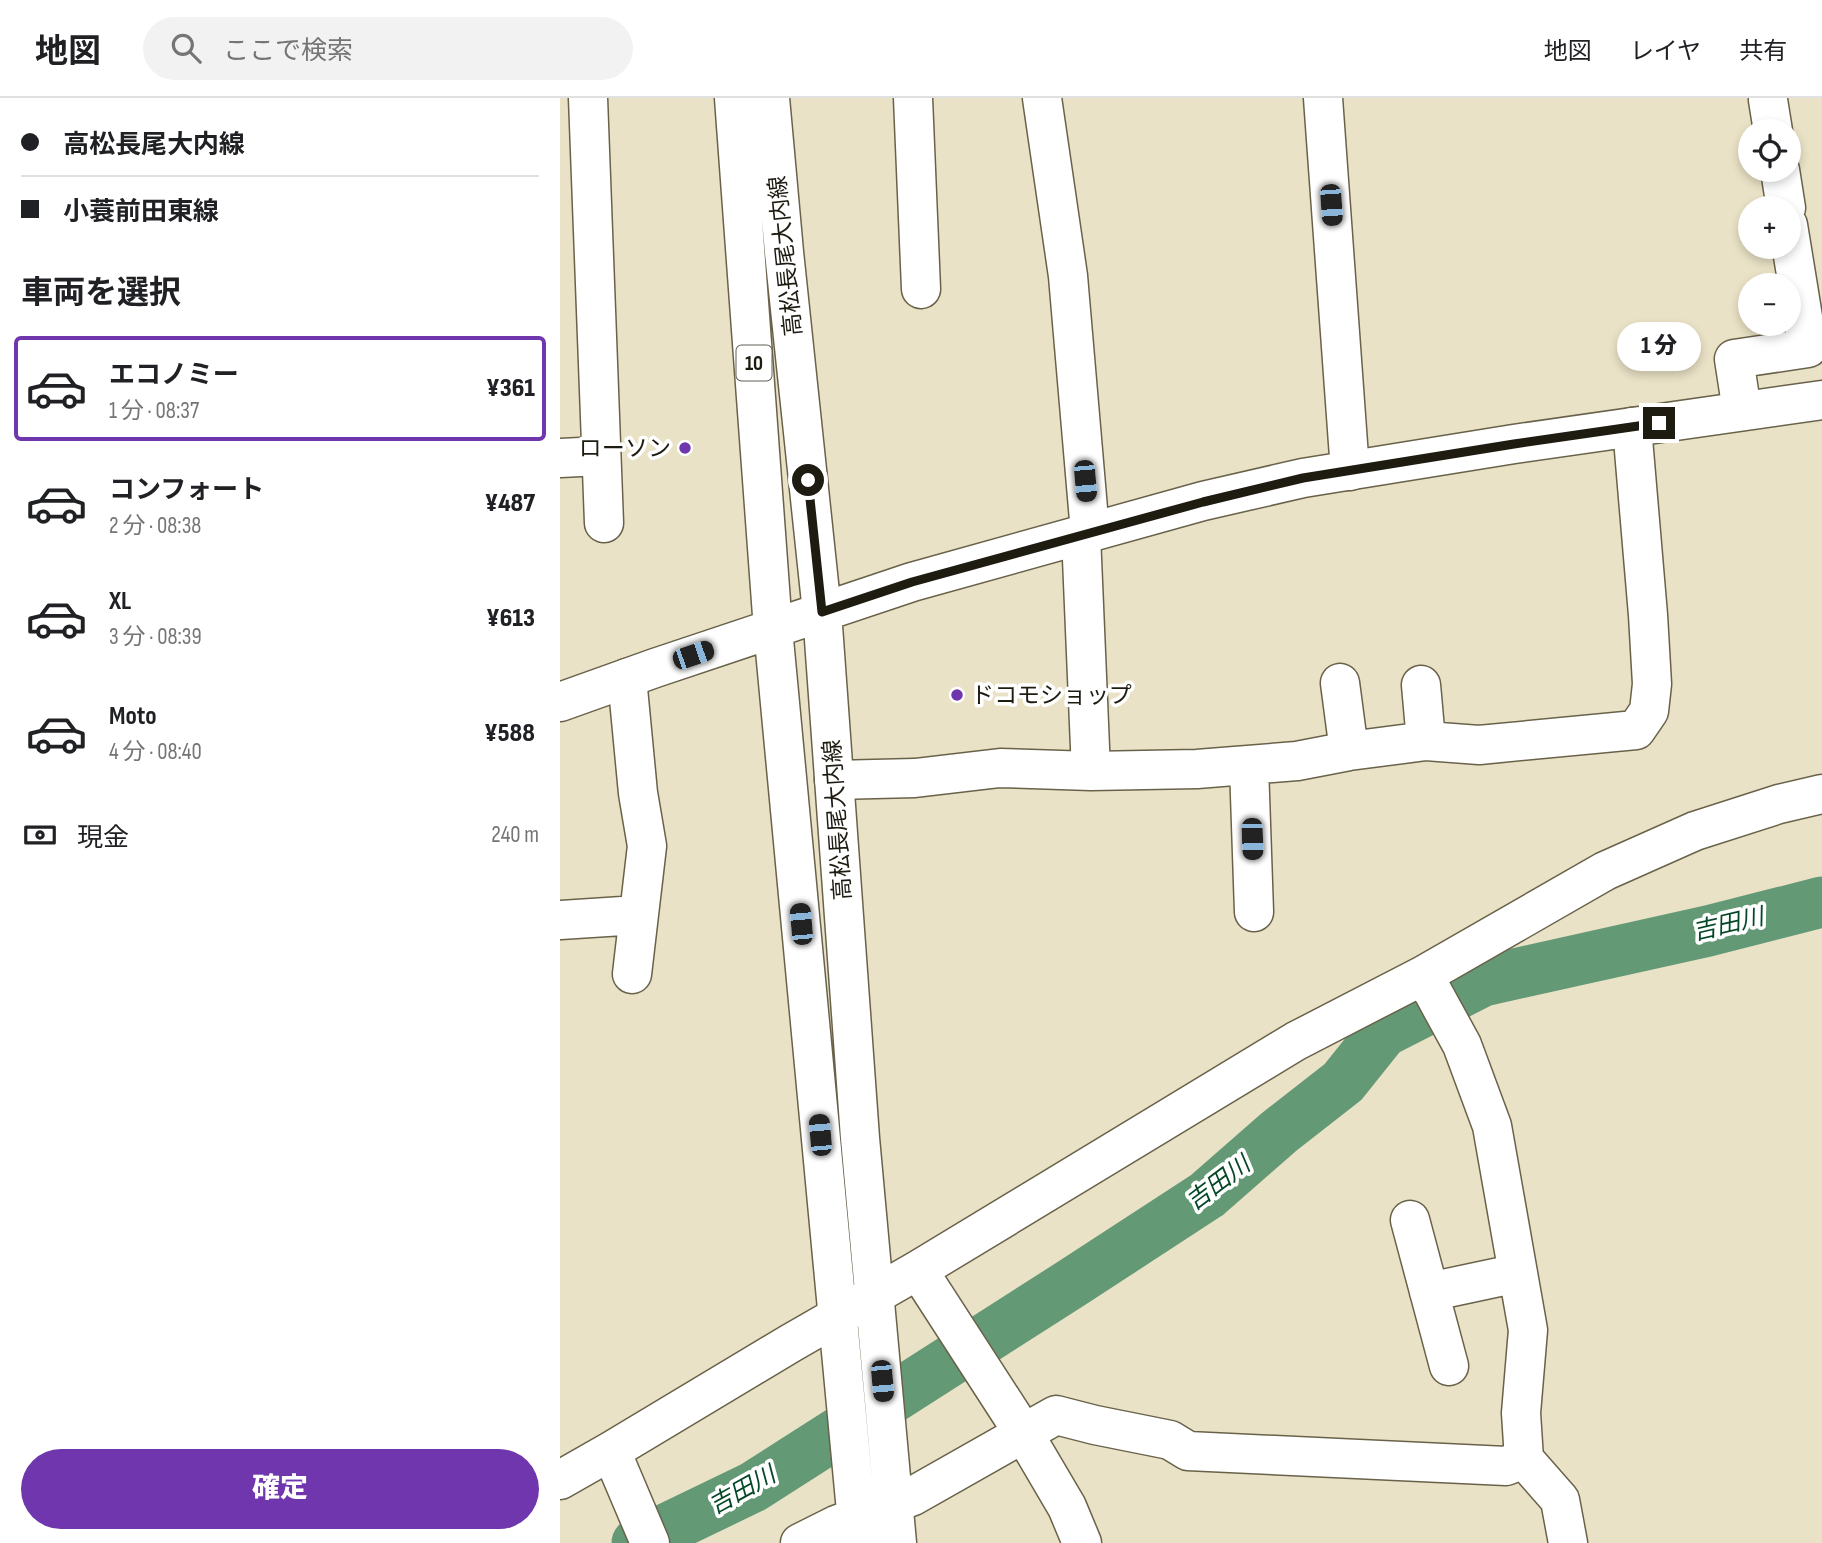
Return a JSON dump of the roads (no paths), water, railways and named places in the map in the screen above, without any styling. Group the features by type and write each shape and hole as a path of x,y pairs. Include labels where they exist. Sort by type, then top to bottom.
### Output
{"street":[{"path":"589,98 604,523"},
{"name":"高松長尾大内線","path":"734,98 773,629 857,1520"},
{"name":"高松長尾大内線","path":"770,98 822,612 859,1125 897,1543"},
{"path":"913,98 920,289"},
{"path":"1042,98 1068,276 1085,534 1091,771"},
{"path":"1323,98 1350,471"},
{"path":"1742,411 1734,359 1808,348 1794,259"},
{"path":"560,702 912,582 1303,478 1514,444 1822,400"},
{"path":"834,780 915,778 1000,768 1091,771 1249,766 1426,741 1479,744 1636,730 1649,711 1652,684 1632,427"},
{"path":"560,458 601,456"},
{"path":"627,678 638,793 647,846 632,974"},
{"path":"1340,683 1349,751"},
{"path":"1421,685 1426,741"},
{"path":"1249,766 1254,912"},
{"path":"560,1479 737,1375 838,1328 926,1282 1296,1041 1428,984 1605,871 1696,831 1779,803 1822,793"},
{"path":"560,920 638,915"},
{"path":"560,940 560,950"},
{"path":"1428,984 1462,1045 1492,1126 1528,1329 1521,1413 1524,1459 1560,1500 1568,1543"},
{"path":"1410,1220 1448,1366"},
{"path":"1429,1292 1518,1273"},
{"path":"926,1282 1016,1421 1067,1507 1082,1543"},
{"path":"800,1543 836,1525 857,1520 892,1491 913,1496 1016,1421 1056,1415 1170,1440 1188,1451 1506,1466 1524,1459"},
{"path":"611,1451 642,1526"}],"waterway":[{"name":"吉田川","path":"637,1543 753,1487 1207,1195 1279,1132 1343,1082 1383,1032 1483,981 1708,931 1822,902"}],"place":[{"name":"ローソン","path":"685,448"},
{"name":"ドコモショップ","path":"957,695"}]}
